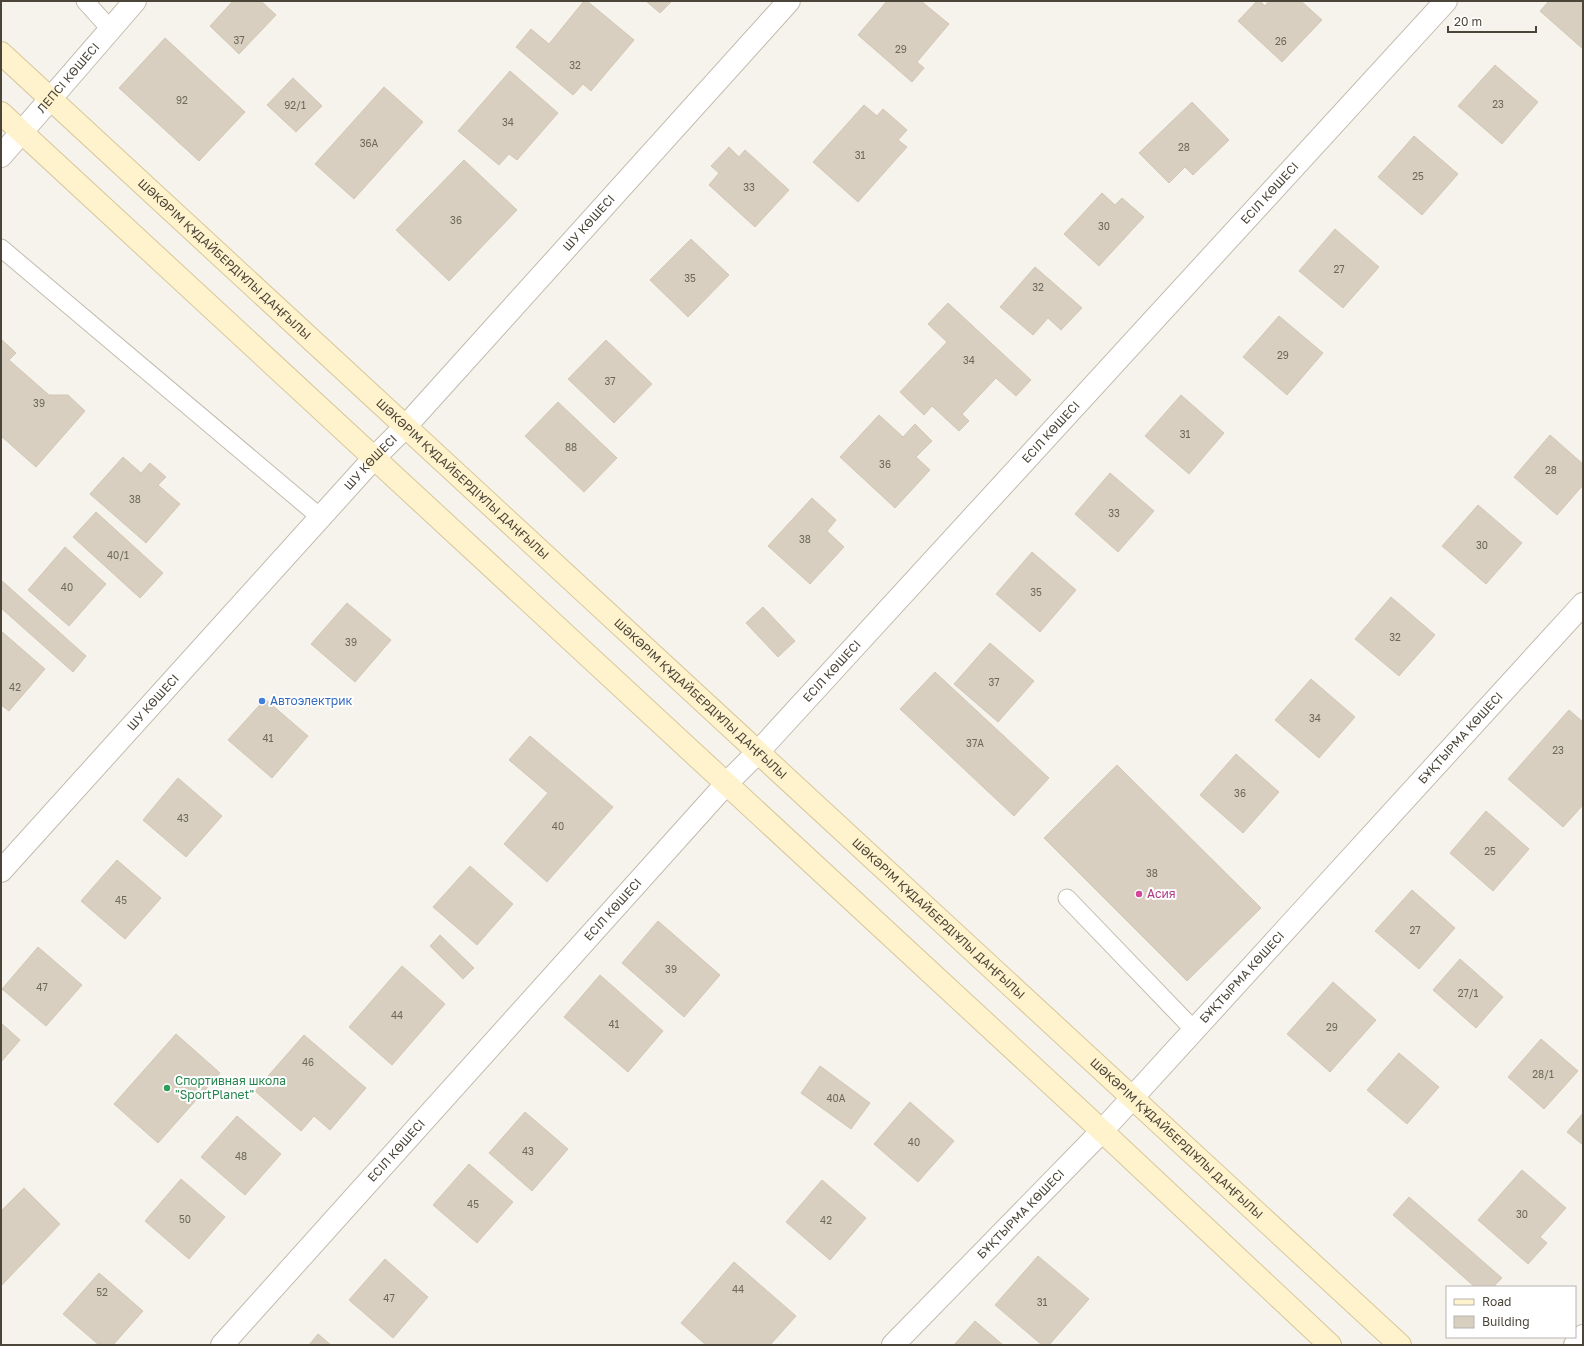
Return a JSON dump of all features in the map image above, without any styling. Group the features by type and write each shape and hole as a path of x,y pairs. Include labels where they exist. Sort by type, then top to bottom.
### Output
{"main road":[{"name":"ШӘКӘРІМ ҚҰДАЙБЕРДІҰЛЫ ДАҢҒЫЛЫ","path":"1,53 1400,1345"},
{"path":"1,113 1102,1131 1330,1345"}],"street":[{"name":"ЛЕПСІ КӨШЕСІ","path":"1,156 136,1"},
{"name":"ШУ КӨШЕСІ","path":"1,871 320,517 374,458 405,427 789,1"},
{"name":"ЕСІЛ КӨШЕСІ","path":"222,1345 726,784 758,752 1446,1"},
{"name":"БҰҚТЫРМА КӨШЕСІ","path":"893,1345 1102,1131 1583,604"},
{"path":"1575,1345 1583,1336"}],"lane":[{"path":"85,1 111,30"},
{"path":"1,248 320,517"},
{"path":"1067,898 1194,1030"}],"building":[{"path":"233,1 261,1 276,15 239,54 210,26"},
{"path":"584,1 587,1 634,40 591,91 583,84 573,95 516,47 531,29 549,44"},
{"path":"646,1 672,1 660,13"},
{"path":"887,1 921,1 949,24 917,62 924,68 912,82 858,35"},
{"path":"1257,1 1260,1 1265,6 1269,1 1301,1 1322,20 1282,62 1238,21"},
{"path":"1549,1 1583,1 1583,49 1540,11"},
{"path":"165,38 245,112 199,161 119,88"},
{"path":"1495,65 1538,102 1502,144 1458,106"},
{"path":"510,71 558,113 517,160 509,154 499,165 458,131"},
{"path":"293,78 322,106 296,132 267,105"},
{"path":"384,87 423,122 354,199 315,164"},
{"path":"1192,102 1229,140 1193,175 1185,167 1169,183 1139,153"},
{"path":"864,105 877,116 883,109 907,130 898,140 907,147 858,202 813,162"},
{"path":"1414,136 1458,174 1422,215 1378,177"},
{"path":"729,147 739,157 745,150 789,190 755,227 709,185 719,173 711,166"},
{"path":"464,160 517,210 449,281 396,230"},
{"path":"1102,193 1115,205 1122,198 1144,217 1099,266 1064,234"},
{"path":"1335,229 1379,267 1343,308 1299,271"},
{"path":"691,239 729,275 688,317 650,280"},
{"path":"1035,267 1082,308 1061,330 1048,318 1033,335 1000,307"},
{"path":"948,303 1031,380 1016,396 996,378 962,414 969,421 959,431 932,406 924,415 900,392 947,342 928,324"},
{"path":"1279,316 1323,353 1287,395 1243,357"},
{"path":"1,339 16,353 9,360 49,395 68,395 85,411 36,467 1,436"},
{"path":"606,340 652,384 614,423 568,379"},
{"path":"1181,395 1224,433 1189,474 1145,436"},
{"path":"558,402 617,458 584,492 525,436"},
{"path":"879,415 903,437 915,424 932,441 916,457 930,470 895,508 840,457"},
{"path":"1550,435 1583,464 1583,485 1557,515 1514,477"},
{"path":"123,457 141,473 150,463 166,477 158,485 180,504 146,543 90,494"},
{"path":"1110,473 1154,511 1118,552 1075,514"},
{"path":"812,498 836,520 827,531 844,547 810,584 768,546"},
{"path":"1478,505 1522,543 1486,584 1442,546"},
{"path":"96,512 163,573 140,598 73,537"},
{"path":"65,547 106,584 69,626 28,590"},
{"path":"1032,552 1076,590 1040,632 996,594"},
{"path":"1,580 86,656 73,672 1,608"},
{"path":"1391,597 1435,635 1399,676 1355,639"},
{"path":"347,603 391,640 355,682 311,644"},
{"path":"763,607 795,641 778,657 746,623"},
{"path":"1,631 45,669 9,711 1,705"},
{"path":"990,643 1034,681 998,722 954,684"},
{"path":"935,672 1049,778 1014,816 900,709"},
{"path":"1311,679 1355,717 1319,758 1275,720"},
{"path":"265,699 308,736 272,778 228,740"},
{"path":"1569,710 1583,722 1583,805 1563,827 1508,779"},
{"path":"530,736 613,807 547,882 504,844 548,793 509,760"},
{"path":"1236,754 1279,792 1243,833 1200,795"},
{"path":"1117,765 1261,908 1187,981 1044,838"},
{"path":"178,778 222,816 186,857 143,820"},
{"path":"1486,811 1529,849 1493,891 1450,853"},
{"path":"117,860 161,898 125,939 81,901"},
{"path":"470,866 513,904 477,945 433,907"},
{"path":"1412,890 1455,928 1419,969 1375,931"},
{"path":"658,921 720,975 684,1017 622,963"},
{"path":"440,935 474,968 463,979 430,946"},
{"path":"38,947 82,985 46,1026 2,989"},
{"path":"1460,959 1503,997 1476,1028 1433,990"},
{"path":"402,966 445,1004 392,1065 349,1027"},
{"path":"600,975 663,1031 628,1072 564,1017"},
{"path":"1333,982 1376,1020 1330,1072 1287,1034"},
{"path":"1,1023 20,1040 1,1062"},
{"name":"Спортивная школа \"SportPlanet\"","path":"176,1034 220,1073 158,1143 114,1104"},
{"path":"304,1035 366,1088 330,1130 314,1116 301,1131 255,1091"},
{"path":"1541,1039 1578,1071 1544,1109 1508,1077"},
{"path":"1399,1053 1439,1087 1407,1124 1367,1090"},
{"path":"820,1066 870,1103 851,1129 801,1093"},
{"path":"910,1102 954,1141 918,1182 874,1144"},
{"path":"525,1112 568,1149 532,1191 489,1153"},
{"path":"1583,1113 1583,1145 1567,1132"},
{"path":"237,1116 281,1154 245,1195 201,1157"},
{"path":"469,1164 513,1202 477,1243 433,1205"},
{"path":"1522,1170 1566,1208 1540,1237 1547,1243 1528,1264 1478,1220"},
{"path":"181,1179 225,1217 189,1259 145,1221"},
{"path":"822,1180 866,1218 830,1260 786,1222"},
{"path":"24,1188 60,1224 1,1286 1,1211"},
{"path":"1409,1197 1502,1278 1494,1286 1474,1286 1393,1215"},
{"path":"1038,1256 1089,1299 1049,1345 1042,1345 995,1305"},
{"path":"385,1259 428,1297 393,1338 349,1300"},
{"path":"734,1262 796,1316 770,1345 706,1345 681,1323"},
{"path":"99,1273 143,1311 113,1345 99,1345 63,1314"},
{"path":"975,1321 1003,1345 954,1345"},
{"path":"318,1334 331,1345 309,1345"}],"place":[{"name":"Автоэлектрик","path":"262,701"},
{"name":"Асия","path":"1139,894"},
{"name":"Спортивная школа \"SportPlanet\"","path":"167,1088"}]}
